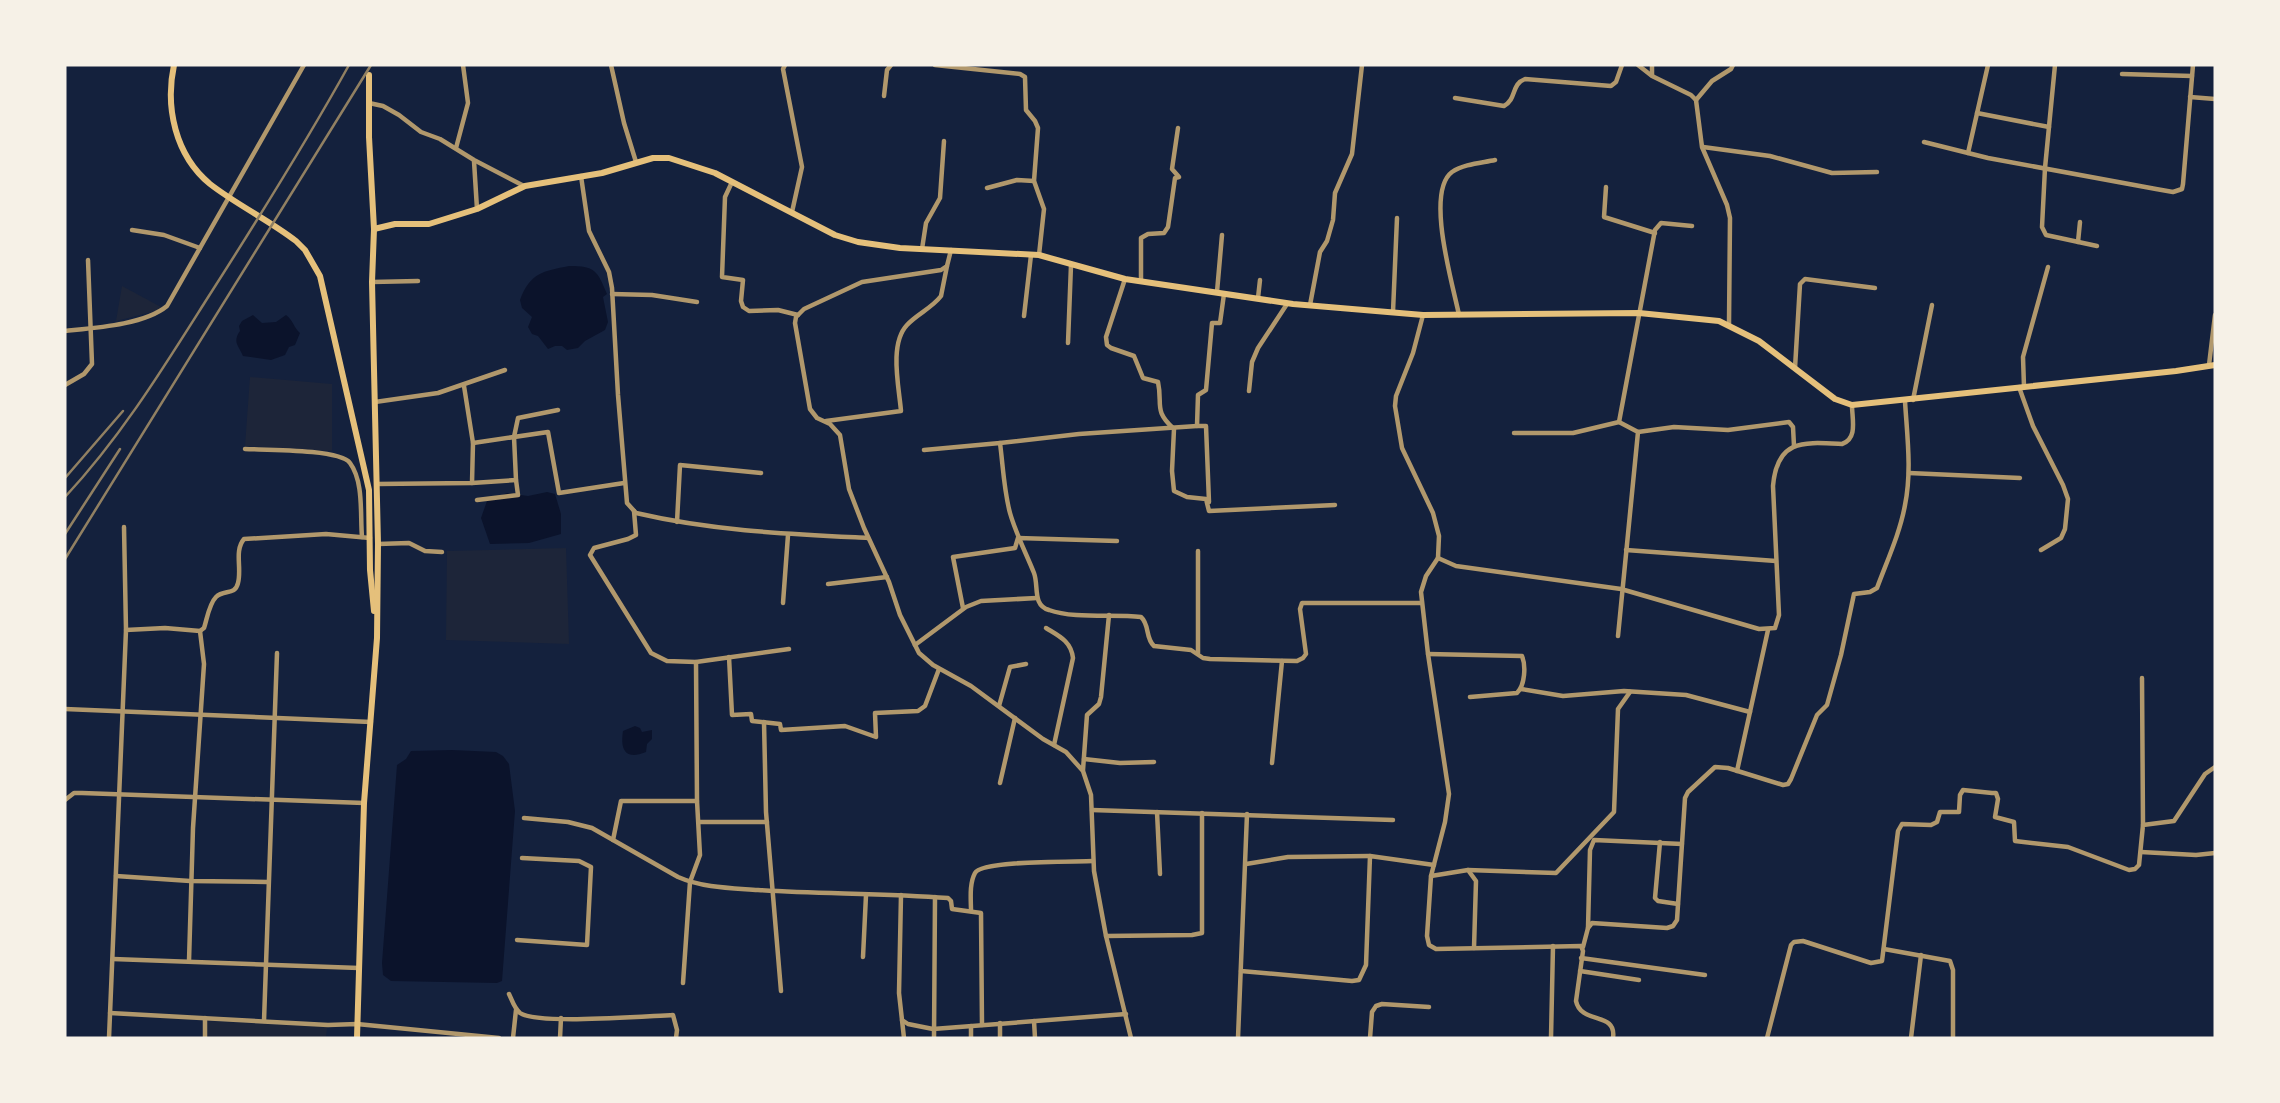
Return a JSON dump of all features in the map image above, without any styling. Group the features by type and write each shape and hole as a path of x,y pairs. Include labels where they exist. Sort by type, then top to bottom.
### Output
{"main road":[{"path":"174,65 171,112 178,139 193,165 210,183 296,241 313,262 325,294 369,490 371,593 377,624"},
{"path":"357,1038 365,803 376,668 378,544 369,75"},
{"path":"374,229 395,224 429,224 477,209 525,186 602,173 653,158 669,158 715,173 847,240 922,249 1039,255 1125,279 1287,303 1423,315 1639,313 1719,321 1759,341 1835,399 1852,405 2212,365"}],"street":[{"path":"65,331 90,329 157,314 167,306 304,65"},
{"path":"456,148 467,103 463,65"},
{"path":"611,65 636,162"},
{"path":"785,65 783,69 802,167 792,212"},
{"path":"884,96 887,70 891,65"},
{"path":"935,65 1023,75 1027,110 1038,128 1034,181 1044,209 1039,255"},
{"path":"1310,305 1320,252 1327,241 1333,220 1335,193 1352,154 1362,65"},
{"path":"1455,98 1504,106 1510,102 1514,87 1525,79 1611,86 1616,82 1622,65"},
{"path":"1637,65 1651,76 1696,100 1702,147 1730,218 1729,325"},
{"path":"1651,76 1652,65"},
{"path":"1696,100 1712,81 1733,65"},
{"path":"1968,153 1988,65"},
{"path":"2055,65 2042,227 2046,235 2097,246"},
{"path":"1924,142 1968,153 2178,192 2183,184 2193,65"},
{"path":"2122,75 2192,76"},
{"path":"2190,97 2215,99"},
{"path":"369,102 383,106 421,132 525,186"},
{"path":"1977,113 2049,127"},
{"path":"1141,281 1141,237 1164,233 1168,227 1175,178 1180,177 1172,169 1178,128"},
{"path":"922,249 926,223 940,198 944,141"},
{"path":"1702,147 1770,156 1832,173 1877,172"},
{"path":"474,160 477,209"},
{"path":"1459,315 1440,220 1444,181 1452,172 1462,167 1495,160"},
{"path":"581,176 589,231 609,272 627,503 636,513 717,528 788,535 869,538"},
{"path":"987,188 1017,180 1034,181"},
{"path":"732,182 725,197 722,276 743,280 741,301 748,312 778,310 798,315"},
{"path":"1606,187 1604,217 1655,233"},
{"path":"1393,312 1397,218"},
{"path":"2078,242 2080,222"},
{"path":"1619,422 1655,233 1661,223 1692,226"},
{"path":"132,230 164,235 200,248"},
{"path":"1197,426 1198,395 1206,390 1212,323 1220,323 1222,235"},
{"path":"825,422 901,411 897,340 908,323 941,296 951,250"},
{"path":"1024,316 1031,254"},
{"path":"65,386 84,374 92,364 88,260"},
{"path":"1068,343 1071,265"},
{"path":"947,266 941,270 862,282 804,309 798,315 795,323 810,408 817,418 834,427 840,435 849,489 887,577 900,615 919,653 1066,752 1083,771 1089,787 1093,861 1106,936 1131,1038"},
{"path":"2041,550 2061,538 2066,529 2068,499 2059,475 2033,426 2022,387 2023,357 2048,267"},
{"path":"1125,279 1106,337 1107,345 1129,352 1134,356 1143,379 1158,382 1159,409 1163,419 1174,429"},
{"path":"1795,368 1800,284 1805,279 1875,288"},
{"path":"1258,298 1260,280"},
{"path":"372,282 418,281"},
{"path":"612,294 652,295 697,302"},
{"path":"1249,391 1252,362 1258,348 1287,303"},
{"path":"1588,928 1592,923 1600,922 1667,928 1674,926 1677,920 1688,792 1715,767 1783,785 1788,784 1791,779 1817,715 1827,705 1854,594 1870,592 1877,588 1901,521 1909,473 1909,400 1932,305"},
{"path":"1423,315 1395,406 1407,461 1437,525 1439,536 1438,558 1426,576 1421,592 1449,794 1431,876 1427,936 1429,945 1436,949 1583,947"},
{"path":"2212,365 2215,315"},
{"path":"375,402 438,393 505,370"},
{"path":"464,386 473,443 472,483"},
{"path":"1438,558 1456,566 1621,589 1768,630 1775,628 1778,623 1774,470 1780,457 1794,446 1849,442 1852,438 1852,405"},
{"path":"477,500 518,495 514,437 519,418 558,410"},
{"path":"1514,433 1573,433 1619,422 1638,432 1662,427 1728,430 1789,422 1793,427 1794,446"},
{"path":"923,450 1079,434 1206,426 1209,511 1335,505"},
{"path":"1174,429 1174,491 1187,497 1206,499 1209,504"},
{"path":"473,443 548,432 559,493 624,483"},
{"path":"1618,636 1638,432"},
{"path":"1000,443 1009,510 1035,577 1037,598 1047,610 1141,617 1147,624 1150,641 1154,646 1191,650 1203,658 1297,661 1306,654 1300,609 1302,603 1421,603"},
{"path":"245,449 332,454 348,460 359,489 362,537"},
{"path":"677,522 680,465 761,472"},
{"path":"1909,473 2020,478"},
{"path":"377,484 516,480"},
{"path":"634,510 636,535 628,540 594,548 590,555 651,653 667,662 696,662 789,649"},
{"path":"109,1038 126,630 124,527"},
{"path":"126,630 165,628 200,631 204,628 215,598 220,594 233,592 237,587 239,549 244,539 326,534 371,538"},
{"path":"783,603 788,535"},
{"path":"1018,538 1116,541"},
{"path":"962,608 953,557 1015,548 1018,538"},
{"path":"378,544 409,543 425,551 442,552"},
{"path":"1626,550 1776,561"},
{"path":"1198,551 1198,653"},
{"path":"828,584 887,577"},
{"path":"915,645 962,608 981,601 1037,598"},
{"path":"1083,771 1087,715 1099,704 1101,697 1109,615"},
{"path":"1046,628 1066,641 1072,649 1073,658 1054,745"},
{"path":"1737,771 1768,630"},
{"path":"189,961 190,881 204,664 200,631"},
{"path":"264,1021 277,653"},
{"path":"1428,654 1522,656 1524,660 1521,689"},
{"path":"730,657 732,715 751,714 752,721 780,724 781,730 845,726 876,737 875,713 918,711 925,706 939,669"},
{"path":"1272,763 1282,661"},
{"path":"683,984 690,882 700,855 696,662"},
{"path":"999,706 1010,667 1026,664"},
{"path":"1767,1038 1794,942 1804,941 1871,963 1882,961 1900,826 1906,823 1931,825 1937,822 1942,810 1959,812 1960,795 1964,790 1996,793 1998,799 1995,817 2014,822 2014,838 2018,842 2068,848 2129,870 2135,869 2139,865 2143,825 2142,678"},
{"path":"1470,697 1511,694 1521,689 1563,696 1630,692 1686,695 1750,712"},
{"path":"1431,876 1468,870 1556,873 1614,811 1618,709 1630,692"},
{"path":"65,709 371,722"},
{"path":"1000,783 1015,718"},
{"path":"764,722 767,822 780,991"},
{"path":"1084,759 1120,763 1154,762"},
{"path":"2143,825 2174,821 2206,774 2215,767"},
{"path":"65,800 74,793 365,803"},
{"path":"613,840 621,801 697,801"},
{"path":"1092,810 1393,820"},
{"path":"1157,812 1160,874"},
{"path":"1106,936 1202,933 1202,813"},
{"path":"1238,1038 1247,814"},
{"path":"524,818 582,825 690,882 709,886 934,897 950,899 953,909 979,912 982,915 982,1025"},
{"path":"699,822 767,822"},
{"path":"1613,1038 1611,1025 1582,1013 1576,1001 1588,928 1591,843 1600,839 1682,844"},
{"path":"1660,842 1655,898 1658,901 1678,904"},
{"path":"2141,852 2196,855 2215,853"},
{"path":"1246,864 1288,857 1370,856 1434,864"},
{"path":"1241,971 1359,980 1366,965 1370,856"},
{"path":"517,940 587,945 589,921 591,867 579,861 522,858"},
{"path":"971,911 972,886 975,873 979,869 1001,863 1093,861"},
{"path":"1468,870 1475,881 1474,948"},
{"path":"116,876 267,882"},
{"path":"863,957 866,895"},
{"path":"901,895 899,993 904,1038"},
{"path":"934,897 934,1038"},
{"path":"1550,1038 1553,946"},
{"path":"1884,949 1945,959 1953,965 1952,1038"},
{"path":"1911,1038 1921,955"},
{"path":"1581,958 1705,975"},
{"path":"113,959 359,968"},
{"path":"1580,971 1639,980"},
{"path":"509,994 516,1009 513,1038"},
{"path":"1370,1038 1372,1012 1376,1006 1382,1004 1429,1007"},
{"path":"516,1009 528,1016 561,1018 673,1015 677,1038"},
{"path":"110,1013 328,1025 357,1024 499,1038"},
{"path":"902,1020 908,1024 933,1028 1126,1014"},
{"path":"205,1018 205,1038"},
{"path":"560,1038 561,1018"},
{"path":"1034,1021 1035,1038"},
{"path":"1000,1023 1000,1038"},
{"path":"971,1026 971,1038"}],"shaded area":[{"path":"569,266 584,267 597,275 607,294 603,297 608,322 605,330 578,348 567,350 562,346 555,346 548,349 528,327 532,317 522,308 520,300 528,284 538,275"},
{"path":"122,286 161,307 156,311 116,321"},
{"path":"253,315 262,323 276,322 286,315 300,333 295,345 289,347 285,355 271,360 243,356 236,341 239,326"},
{"path":"250,377 332,384 332,451 245,446"},
{"path":"547,492 555,494 561,514 561,534 529,543 490,544 481,518 487,501 507,493 528,496"},
{"path":"566,548 569,644 446,640 447,551"},
{"path":"635,726 642,732 652,730 652,739 647,744 646,752 634,755 626,752 622,738 623,731"},
{"path":"411,751 496,752 509,764 515,811 502,981 391,981 383,975 382,963 397,765 406,759"},
{"path":"204,1021 327,1027 326,1038 204,1038"}],"railway":[{"path":"65,497 104,451 156,378 279,185 349,65"},
{"path":"65,559 371,65"},
{"path":"65,478 123,411"},
{"path":"65,534 120,449"}]}
